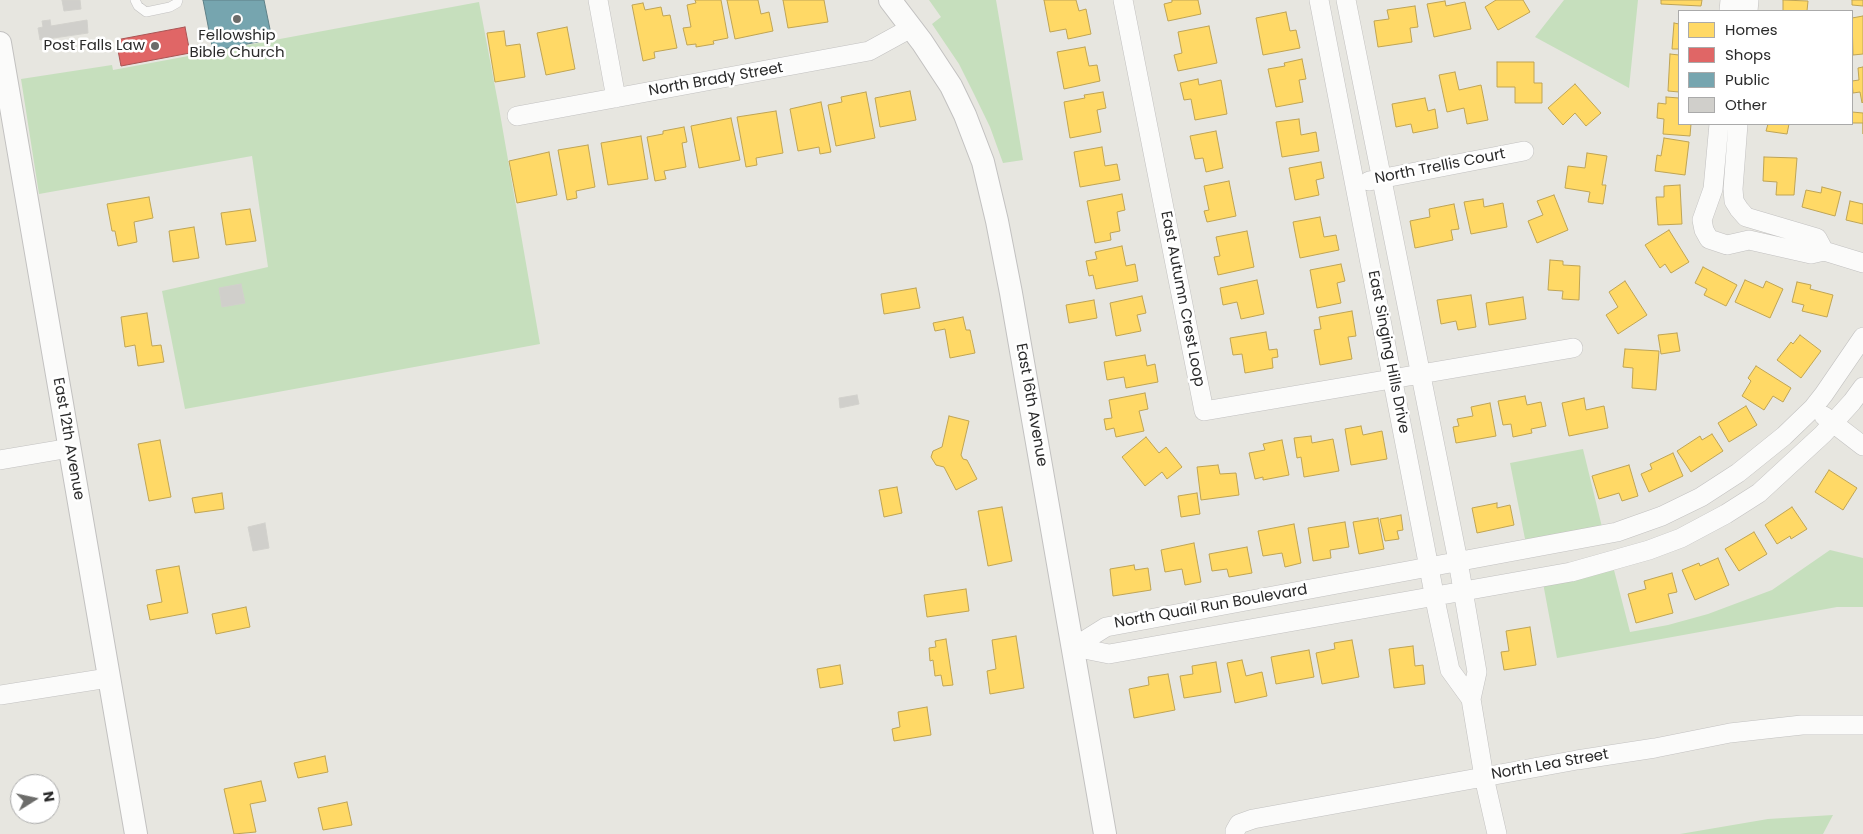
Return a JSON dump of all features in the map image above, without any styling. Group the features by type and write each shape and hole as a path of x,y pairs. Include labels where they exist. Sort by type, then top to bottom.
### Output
{"street":[{"path":"598,0 616,98"},
{"name":"East 16th Avenue","path":"890,0 936,62 951,86 965,115 983,162 1011,292 1105,834"},
{"name":"East Autumn Crest Loop","path":"1123,0 1204,411 1392,379"},
{"name":"East Singing Hills Drive","path":"1319,0 1434,596 1450,670 1471,699"},
{"name":"East Singing Hills Drive","path":"1346,0 1458,562 1477,672 1471,699 1484,777 1497,834"},
{"name":"North Brady Street","path":"517,116 868,51 911,28"},
{"name":"East 12th Avenue","path":"0,43 136,834"},
{"path":"1719,125 1713,190 1702,220 1704,230 1709,239 1727,245 1749,240 1811,254 1824,250 1863,263"},
{"path":"1738,125 1733,189 1734,201 1739,209 1746,217 1817,238 1824,250"},
{"name":"North Trellis Court","path":"1355,183 1524,151"},
{"name":"North Quail Run Boulevard","path":"1074,647 1106,626 1617,532 1662,516 1701,497 1738,473 1784,436 1814,408 1847,363 1863,337"},
{"path":"1392,379 1574,348"},
{"name":"North Quail Run Boulevard","path":"1074,647 1109,654 1571,572 1614,561 1680,538 1726,514 1759,493 1834,423 1863,386"},
{"path":"1814,408 1863,446"},
{"path":"0,460 70,448"},
{"path":"0,695 108,678"},
{"name":"North Lea Street","path":"1237,829 1253,819 1730,733 1802,725 1863,725"}],"lane":[{"path":"135,0 138,6 146,12 170,7 177,3 178,0"}],"green space":[{"path":"929,0 996,0 1023,160 1003,163 990,127 959,64 932,24 941,17"},
{"path":"1564,0 1638,0 1629,88 1535,37"},
{"path":"479,2 540,344 185,409 162,291 268,267 252,156 39,194 21,79 112,65 113,70"},
{"path":"1583,449 1602,527 1526,544 1510,463"},
{"path":"1830,550 1863,558 1863,607 1837,607 1557,658 1543,583 1574,579 1614,570 1630,632 1668,625 1708,614 1772,590"},
{"path":"1833,815 1823,834 1680,834 1768,819"}],"building: Homes":[{"path":"695,0 721,0 728,38 713,41 714,44 696,47 696,44 687,45 683,28 691,27 687,5 696,3"},
{"path":"727,0 758,0 761,14 769,12 773,31 735,39"},
{"path":"783,0 824,0 828,22 788,28"},
{"path":"1044,0 1076,0 1079,11 1086,9 1091,34 1068,39 1066,29 1050,32"},
{"path":"1172,0 1198,0 1201,14 1168,21 1164,4 1172,2"},
{"path":"1496,0 1523,0 1530,12 1498,30 1485,7"},
{"path":"1661,0 1702,0 1701,6 1661,4"},
{"path":"1783,0 1808,1 1807,10 1783,10"},
{"path":"1852,0 1863,0 1863,6 1852,5"},
{"path":"1445,1 1446,6 1465,2 1471,29 1434,37 1427,4"},
{"path":"643,3 645,10 661,7 663,16 670,15 677,48 654,52 655,58 643,61 632,5"},
{"path":"1415,6 1418,27 1410,28 1412,42 1378,47 1374,21 1389,19 1387,10"},
{"path":"1286,12 1290,31 1296,30 1300,48 1263,55 1256,18"},
{"path":"1863,16 1863,54 1853,55 1853,18"},
{"path":"1674,23 1678,24 1678,49 1672,49"},
{"path":"1209,26 1217,63 1178,71 1174,55 1182,53 1178,32"},
{"path":"567,27 575,69 546,75 537,33"},
{"path":"504,31 506,46 520,44 525,77 495,82 487,33"},
{"path":"1085,47 1089,66 1097,65 1100,81 1064,89 1057,52"},
{"path":"1670,54 1678,55 1678,92 1668,91"},
{"path":"1302,59 1306,79 1299,80 1303,102 1276,107 1268,69 1285,66 1284,63"},
{"path":"1497,62 1534,62 1534,83 1542,83 1542,103 1515,103 1515,87 1497,87"},
{"path":"1863,67 1862,103 1860,92 1853,93 1853,81 1859,80 1858,68"},
{"path":"1455,72 1459,90 1481,85 1488,120 1467,124 1464,108 1447,112 1439,75"},
{"path":"1198,79 1199,85 1221,80 1227,114 1195,120 1191,99 1184,100 1180,83"},
{"path":"1575,84 1601,113 1586,126 1575,113 1563,125 1548,108"},
{"path":"910,91 916,120 880,127 875,98"},
{"path":"866,92 875,138 836,146 828,105 842,102 841,97"},
{"path":"1103,92 1106,108 1097,110 1101,132 1070,138 1064,102 1085,98 1084,95"},
{"path":"1666,97 1678,98 1678,125 1691,125 1690,136 1663,134 1664,119 1657,118 1658,103 1666,104"},
{"path":"1425,98 1428,111 1435,109 1438,128 1413,133 1411,124 1396,127 1392,104"},
{"path":"821,102 831,152 820,154 819,147 798,151 790,109"},
{"path":"776,111 783,153 756,158 757,165 746,167 737,117"},
{"path":"1853,112 1863,113 1863,123 1853,123"},
{"path":"731,118 740,160 699,168 691,126"},
{"path":"1299,119 1301,135 1316,132 1319,151 1282,157 1276,122"},
{"path":"1768,125 1789,125 1787,134 1766,131"},
{"path":"684,127 687,142 682,143 686,167 664,171 666,179 655,181 647,137 663,134 663,131"},
{"path":"1216,131 1223,168 1206,172 1203,158 1195,159 1190,136"},
{"path":"641,136 648,179 608,185 601,143"},
{"path":"1664,138 1689,142 1685,175 1655,171 1657,155 1661,156"},
{"path":"588,145 595,187 576,191 577,198 567,200 558,150"},
{"path":"1102,147 1105,166 1117,164 1120,180 1080,187 1074,152"},
{"path":"549,152 557,195 517,203 509,161"},
{"path":"1587,153 1607,156 1602,185 1606,185 1603,204 1588,202 1590,192 1565,188 1568,166 1585,168"},
{"path":"1764,157 1797,158 1794,195 1776,195 1777,182 1763,181"},
{"path":"1321,162 1324,178 1316,180 1319,195 1295,200 1289,168"},
{"path":"1229,181 1236,216 1207,222 1204,211 1209,210 1204,186"},
{"path":"1680,185 1682,224 1658,225 1656,197 1664,197 1664,186"},
{"path":"1822,187 1841,192 1835,216 1802,207 1806,190 1821,193"},
{"path":"1122,194 1125,210 1117,212 1120,231 1110,233 1111,240 1095,243 1087,201"},
{"path":"1554,195 1568,230 1537,243 1528,221 1543,215 1537,201"},
{"path":"149,197 153,218 134,222 137,242 118,246 115,231 112,231 107,204"},
{"path":"1483,199 1484,207 1503,203 1507,227 1471,234 1464,202"},
{"path":"1850,201 1863,204 1863,224 1846,220"},
{"path":"1454,204 1459,229 1451,230 1453,240 1415,248 1410,221 1430,217 1429,209"},
{"path":"250,209 256,241 226,245 221,213"},
{"path":"1320,217 1324,237 1336,235 1339,250 1300,258 1293,222"},
{"path":"194,227 199,258 173,262 169,231"},
{"path":"1669,230 1689,262 1671,273 1665,264 1660,268 1645,245"},
{"path":"1247,231 1254,267 1218,275 1214,257 1220,256 1216,237"},
{"path":"1122,246 1126,266 1135,264 1138,281 1096,289 1093,275 1089,276 1086,261 1097,259 1095,252"},
{"path":"1550,260 1563,261 1563,265 1580,266 1579,300 1562,299 1563,291 1548,290"},
{"path":"1341,264 1345,281 1337,283 1341,303 1317,308 1310,270"},
{"path":"1703,267 1737,285 1726,306 1704,295 1707,289 1695,283"},
{"path":"1257,280 1264,314 1241,319 1237,302 1223,305 1220,288"},
{"path":"1745,280 1763,288 1766,281 1783,289 1770,318 1735,302"},
{"path":"1625,281 1647,315 1618,334 1606,315 1618,307 1609,292"},
{"path":"1797,282 1811,285 1810,289 1833,295 1827,317 1802,311 1804,305 1792,302"},
{"path":"916,288 920,308 884,314 881,294"},
{"path":"1471,295 1476,327 1458,330 1456,321 1441,324 1437,300"},
{"path":"1142,296 1146,313 1137,315 1141,331 1116,336 1110,303"},
{"path":"1523,297 1526,319 1489,325 1486,303"},
{"path":"1094,300 1097,318 1069,323 1066,305"},
{"path":"1352,311 1356,336 1348,337 1352,359 1320,365 1314,330 1321,329 1319,317"},
{"path":"147,313 152,346 161,345 164,362 138,366 135,345 125,347 121,317"},
{"path":"963,317 966,330 970,330 975,353 950,358 945,329 935,331 933,323"},
{"path":"1266,332 1269,350 1277,349 1278,357 1272,358 1273,368 1245,373 1242,354 1233,355 1230,338"},
{"path":"1677,333 1680,351 1661,354 1658,335"},
{"path":"1800,335 1821,351 1801,378 1777,360 1791,342 1793,344"},
{"path":"1625,349 1659,351 1656,390 1632,388 1633,368 1623,367"},
{"path":"1145,355 1147,366 1155,364 1158,382 1126,388 1124,377 1107,380 1104,362"},
{"path":"1756,366 1791,388 1783,402 1773,396 1764,410 1742,396 1751,381 1748,378"},
{"path":"1145,393 1148,409 1139,411 1144,431 1116,437 1114,428 1106,430 1104,419 1112,418 1109,400"},
{"path":"1525,396 1527,405 1541,402 1546,426 1531,429 1532,433 1513,437 1511,424 1503,425 1498,401"},
{"path":"1584,398 1586,410 1604,406 1608,428 1569,436 1562,403"},
{"path":"1490,403 1496,436 1456,443 1453,427 1459,426 1457,419 1473,416 1471,407"},
{"path":"1746,406 1757,425 1729,442 1718,423"},
{"path":"949,416 969,421 961,455 963,459 967,460 977,479 956,490 944,467 936,465 931,457 933,451 942,447"},
{"path":"1361,426 1363,435 1382,431 1387,459 1351,465 1345,429"},
{"path":"1712,434 1723,451 1691,472 1677,451 1700,436 1702,440"},
{"path":"1311,436 1312,443 1333,439 1339,471 1304,477 1301,457 1297,458 1294,438"},
{"path":"1146,437 1159,453 1166,447 1182,467 1167,479 1162,472 1145,486 1122,457"},
{"path":"160,440 171,497 149,501 138,444"},
{"path":"1282,440 1289,475 1263,480 1263,477 1255,479 1249,453 1265,450 1263,444"},
{"path":"1673,453 1683,476 1649,492 1641,474 1652,469 1650,464"},
{"path":"1218,465 1220,474 1236,473 1239,495 1201,500 1197,467"},
{"path":"1629,465 1638,496 1622,501 1619,493 1599,499 1592,476"},
{"path":"1829,470 1857,488 1843,510 1815,492"},
{"path":"897,487 902,513 884,517 879,490"},
{"path":"222,493 224,509 195,513 192,498"},
{"path":"1197,493 1200,514 1181,517 1178,496"},
{"path":"1497,503 1497,508 1510,505 1514,525 1477,533 1472,508"},
{"path":"1002,507 1012,561 988,566 978,511"},
{"path":"1792,507 1807,529 1791,539 1790,536 1777,544 1765,525"},
{"path":"1401,515 1403,530 1397,531 1399,539 1385,541 1380,519"},
{"path":"1378,518 1384,549 1359,554 1353,522"},
{"path":"1345,522 1349,547 1330,550 1331,558 1313,561 1308,528"},
{"path":"1294,524 1301,563 1285,567 1282,553 1263,556 1258,531"},
{"path":"1754,532 1767,554 1739,571 1725,549"},
{"path":"1194,543 1201,582 1185,585 1182,569 1165,572 1161,550"},
{"path":"1247,547 1252,573 1229,577 1227,569 1212,571 1209,554"},
{"path":"1718,558 1729,585 1695,600 1682,570 1699,563 1700,566"},
{"path":"1134,565 1135,570 1148,568 1151,590 1113,596 1110,569"},
{"path":"179,566 188,613 150,620 147,605 162,602 156,570"},
{"path":"1672,573 1677,592 1668,594 1673,613 1636,623 1628,594 1646,589 1644,581"},
{"path":"966,589 969,611 927,617 924,595"},
{"path":"246,607 250,627 216,634 212,614"},
{"path":"1530,627 1536,665 1504,670 1501,652 1509,651 1506,631"},
{"path":"1016,636 1024,688 990,694 987,671 996,669 992,640"},
{"path":"946,639 953,685 943,686 941,675 935,676 933,660 930,661 929,648 936,647 935,641"},
{"path":"1352,640 1359,677 1322,684 1316,653 1335,649 1334,643"},
{"path":"1413,646 1415,666 1423,665 1425,684 1394,688 1389,649"},
{"path":"1309,650 1314,677 1276,684 1271,657"},
{"path":"1242,660 1246,676 1262,672 1267,696 1235,703 1227,663"},
{"path":"1216,662 1221,692 1184,698 1180,676 1193,674 1192,666"},
{"path":"840,665 843,684 820,688 817,669"},
{"path":"1168,674 1175,710 1134,718 1129,689 1149,685 1148,677"},
{"path":"927,707 931,735 894,741 892,729 900,727 898,712"},
{"path":"325,756 328,772 298,778 294,763"},
{"path":"261,781 266,801 250,804 256,832 234,834 224,789"},
{"path":"347,802 352,825 323,830 318,808"}],"building: Shops":[{"path":"185,27 190,53 121,66 116,40"}],"building: Public":[{"name":"Fellowship Bible Church","path":"203,0 264,0 272,39 213,51"}],"building: Other":[{"path":"62,0 80,0 81,9 64,11"},
{"path":"50,20 51,26 87,20 88,33 40,40 38,28 43,27 42,21"},
{"path":"241,284 245,303 222,307 219,288"},
{"path":"857,395 859,404 840,408 839,398"},
{"path":"265,523 269,548 253,551 248,527"}],"place":[{"name":"Fellowship Bible Church","path":"237,19"},
{"name":"Post Falls Law","path":"155,46"}]}
